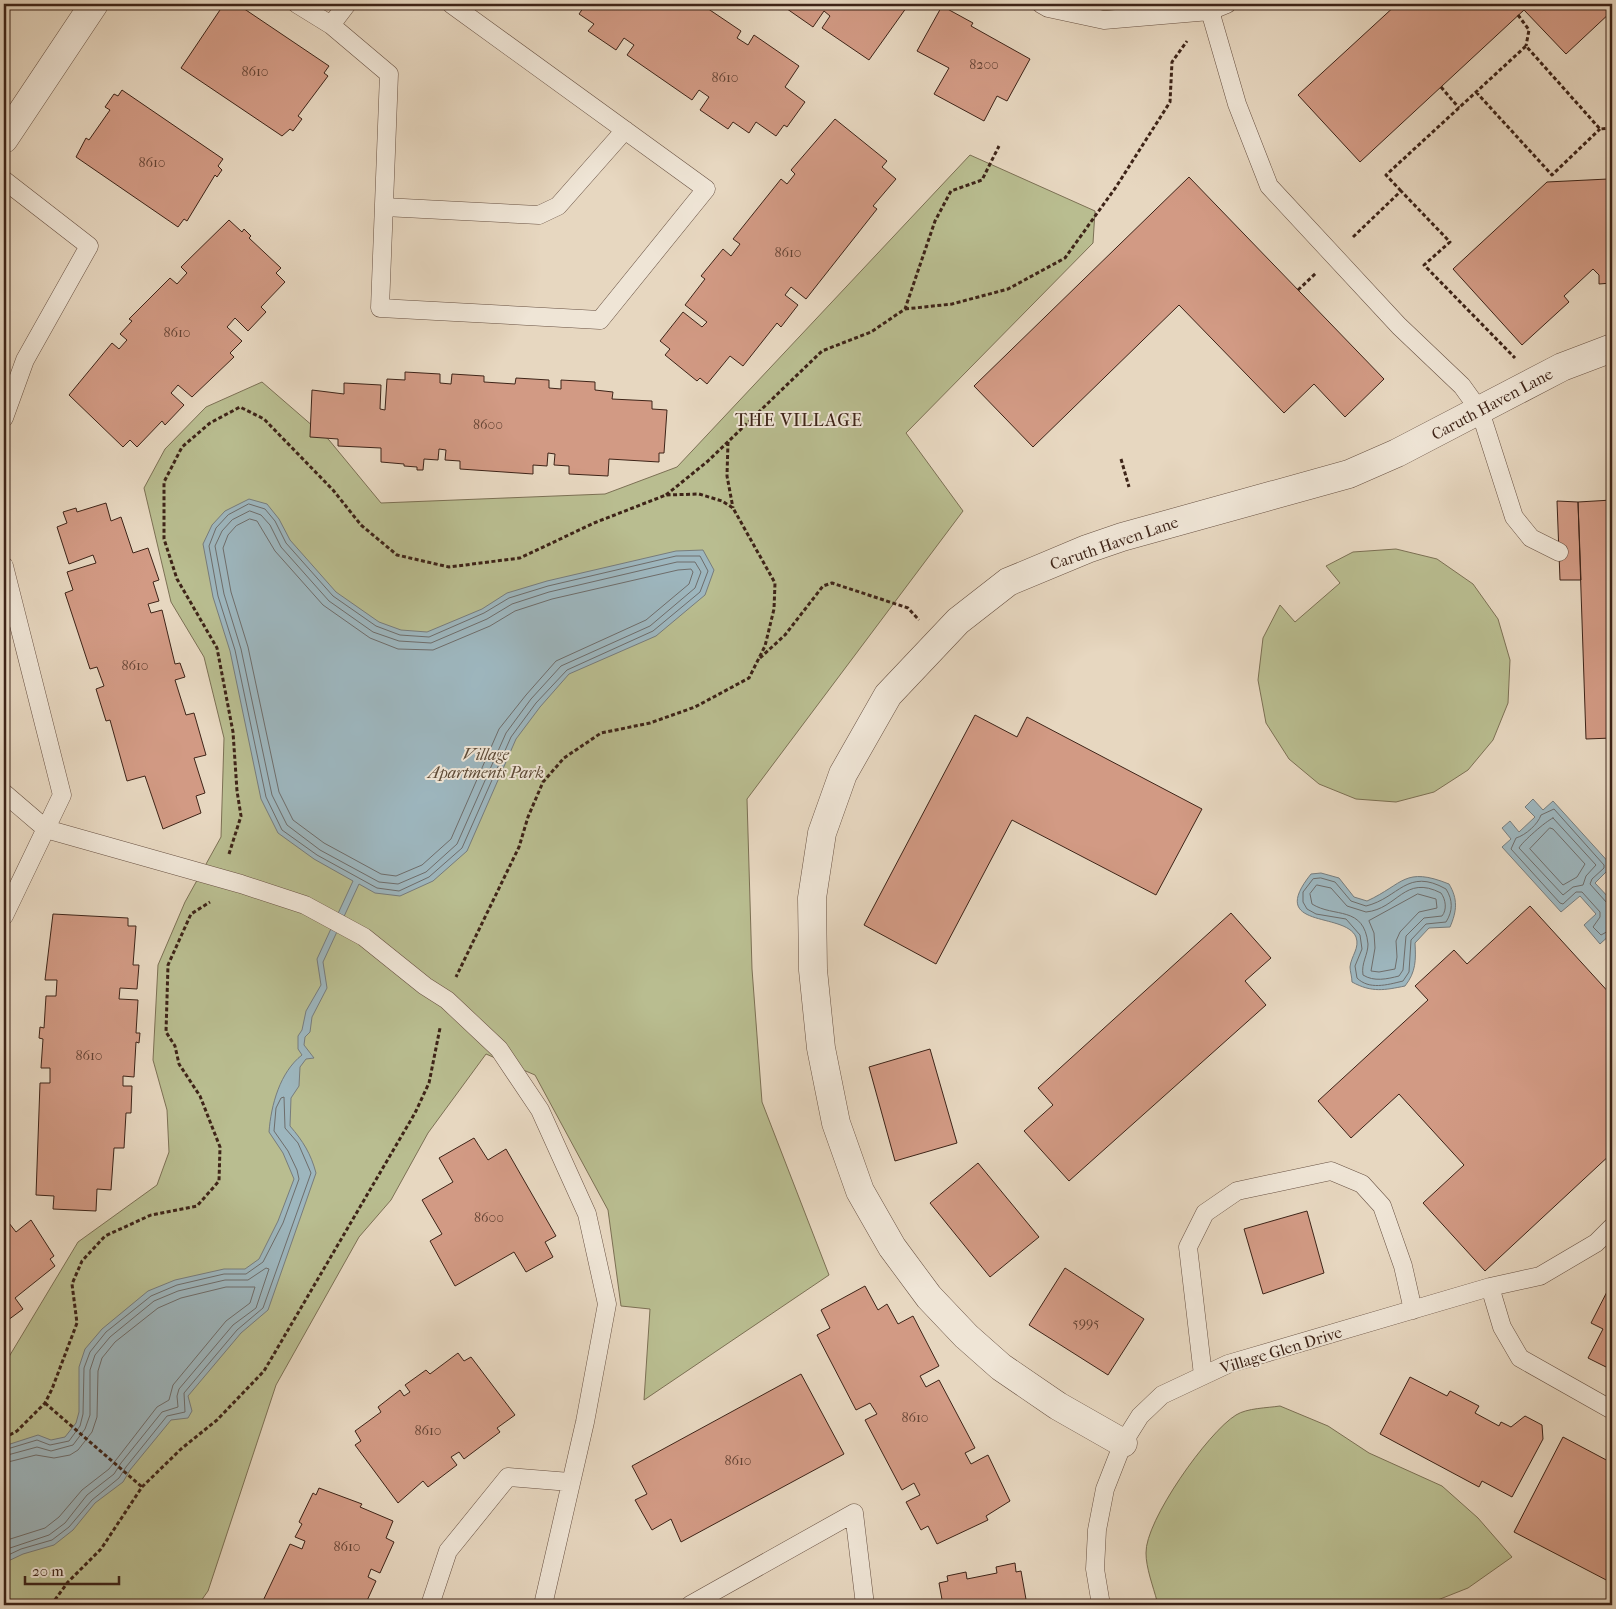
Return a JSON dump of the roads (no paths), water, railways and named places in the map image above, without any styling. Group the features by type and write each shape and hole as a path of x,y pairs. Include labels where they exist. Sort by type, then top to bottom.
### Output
{"street":[{"path":"4,139 94,4"},
{"name":"Caruth Haven Lane","path":"1122,1443 1050,1401 1001,1367 966,1336 929,1296 892,1247 860,1191 836,1123 821,1048 812,970 812,898 825,824 842,774 888,696 958,621 1008,582 1122,537 1349,474 1397,453 1562,367 1612,348"}],"lane":[{"path":"297,4 331,25 389,74 380,308 600,320 706,189 451,4"},
{"path":"331,25 346,4"},
{"path":"1041,4 1048,8 1104,20 1210,11 1227,4"},
{"path":"1210,11 1237,104 1269,186 1399,326 1462,386 1480,411 1514,517 1531,538 1559,552"},
{"path":"384,206 539,215 558,206 625,130"},
{"path":"4,180 89,246 25,360 4,418"},
{"path":"4,566 62,795 4,916"},
{"path":"4,793 46,829 241,884 304,905 364,937 425,986 447,1000 499,1049 540,1110 587,1214 607,1304 585,1422 543,1605"},
{"path":"1203,1375 1188,1247 1205,1213 1237,1191 1332,1171 1362,1184 1382,1206 1403,1266 1413,1310"},
{"name":"Village Glen Drive","path":"1101,1605 1095,1569 1097,1530 1105,1489 1122,1443 1140,1416 1162,1395 1228,1364 1490,1287 1540,1276 1596,1243 1612,1226"},
{"path":"1490,1287 1502,1327 1520,1358 1612,1410"},
{"path":"430,1605 448,1551 508,1477 570,1482"},
{"path":"690,1605 854,1513 865,1605"}],"water":[{"path":"249,499 267,504 279,519 290,540 336,592 379,622 401,630 427,632 482,609 507,593 547,581 676,551 703,550 714,570 705,595 656,636 569,674 540,707 516,739 467,851 433,881 400,896 375,893 359,884 323,962 327,988 312,1017 310,1032 305,1037 304,1045 314,1058 306,1059 300,1067 299,1086 291,1098 290,1126 306,1148 316,1173 268,1310 241,1333 188,1396 192,1411 188,1418 171,1420 130,1470 123,1482 95,1503 73,1530 54,1545 23,1554 4,1563 4,1446 38,1435 51,1440 65,1437 76,1423 79,1412 79,1367 85,1349 102,1329 148,1291 175,1280 224,1269 245,1269 259,1259 278,1221 294,1179 283,1153 269,1132 272,1111 282,1080 294,1062 302,1055 298,1049 298,1036 302,1030 306,1011 321,985 317,959 353,881 314,859 278,833 261,799 230,651 213,597 203,544 212,525 225,511"},
{"path":"1533,799 1543,810 1553,801 1612,866 1595,883 1612,899 1612,933 1600,944 1584,925 1596,914 1580,896 1561,912 1502,847 1511,839 1502,828 1510,821 1519,832 1535,817 1525,807"},
{"path":"1321,873 1339,878 1354,897 1367,901 1397,883 1413,877 1434,879 1449,884 1456,905 1450,927 1429,928 1415,943 1414,966 1405,986 1378,990 1366,988 1352,982 1350,967 1357,945 1356,937 1349,929 1312,917 1303,912 1298,904 1300,892 1311,874"}],"district":[{"name":"THE VILLAGE","path":"799,420"}],"park label":[{"name":"Village Apartments Park","path":"486,763"}]}
